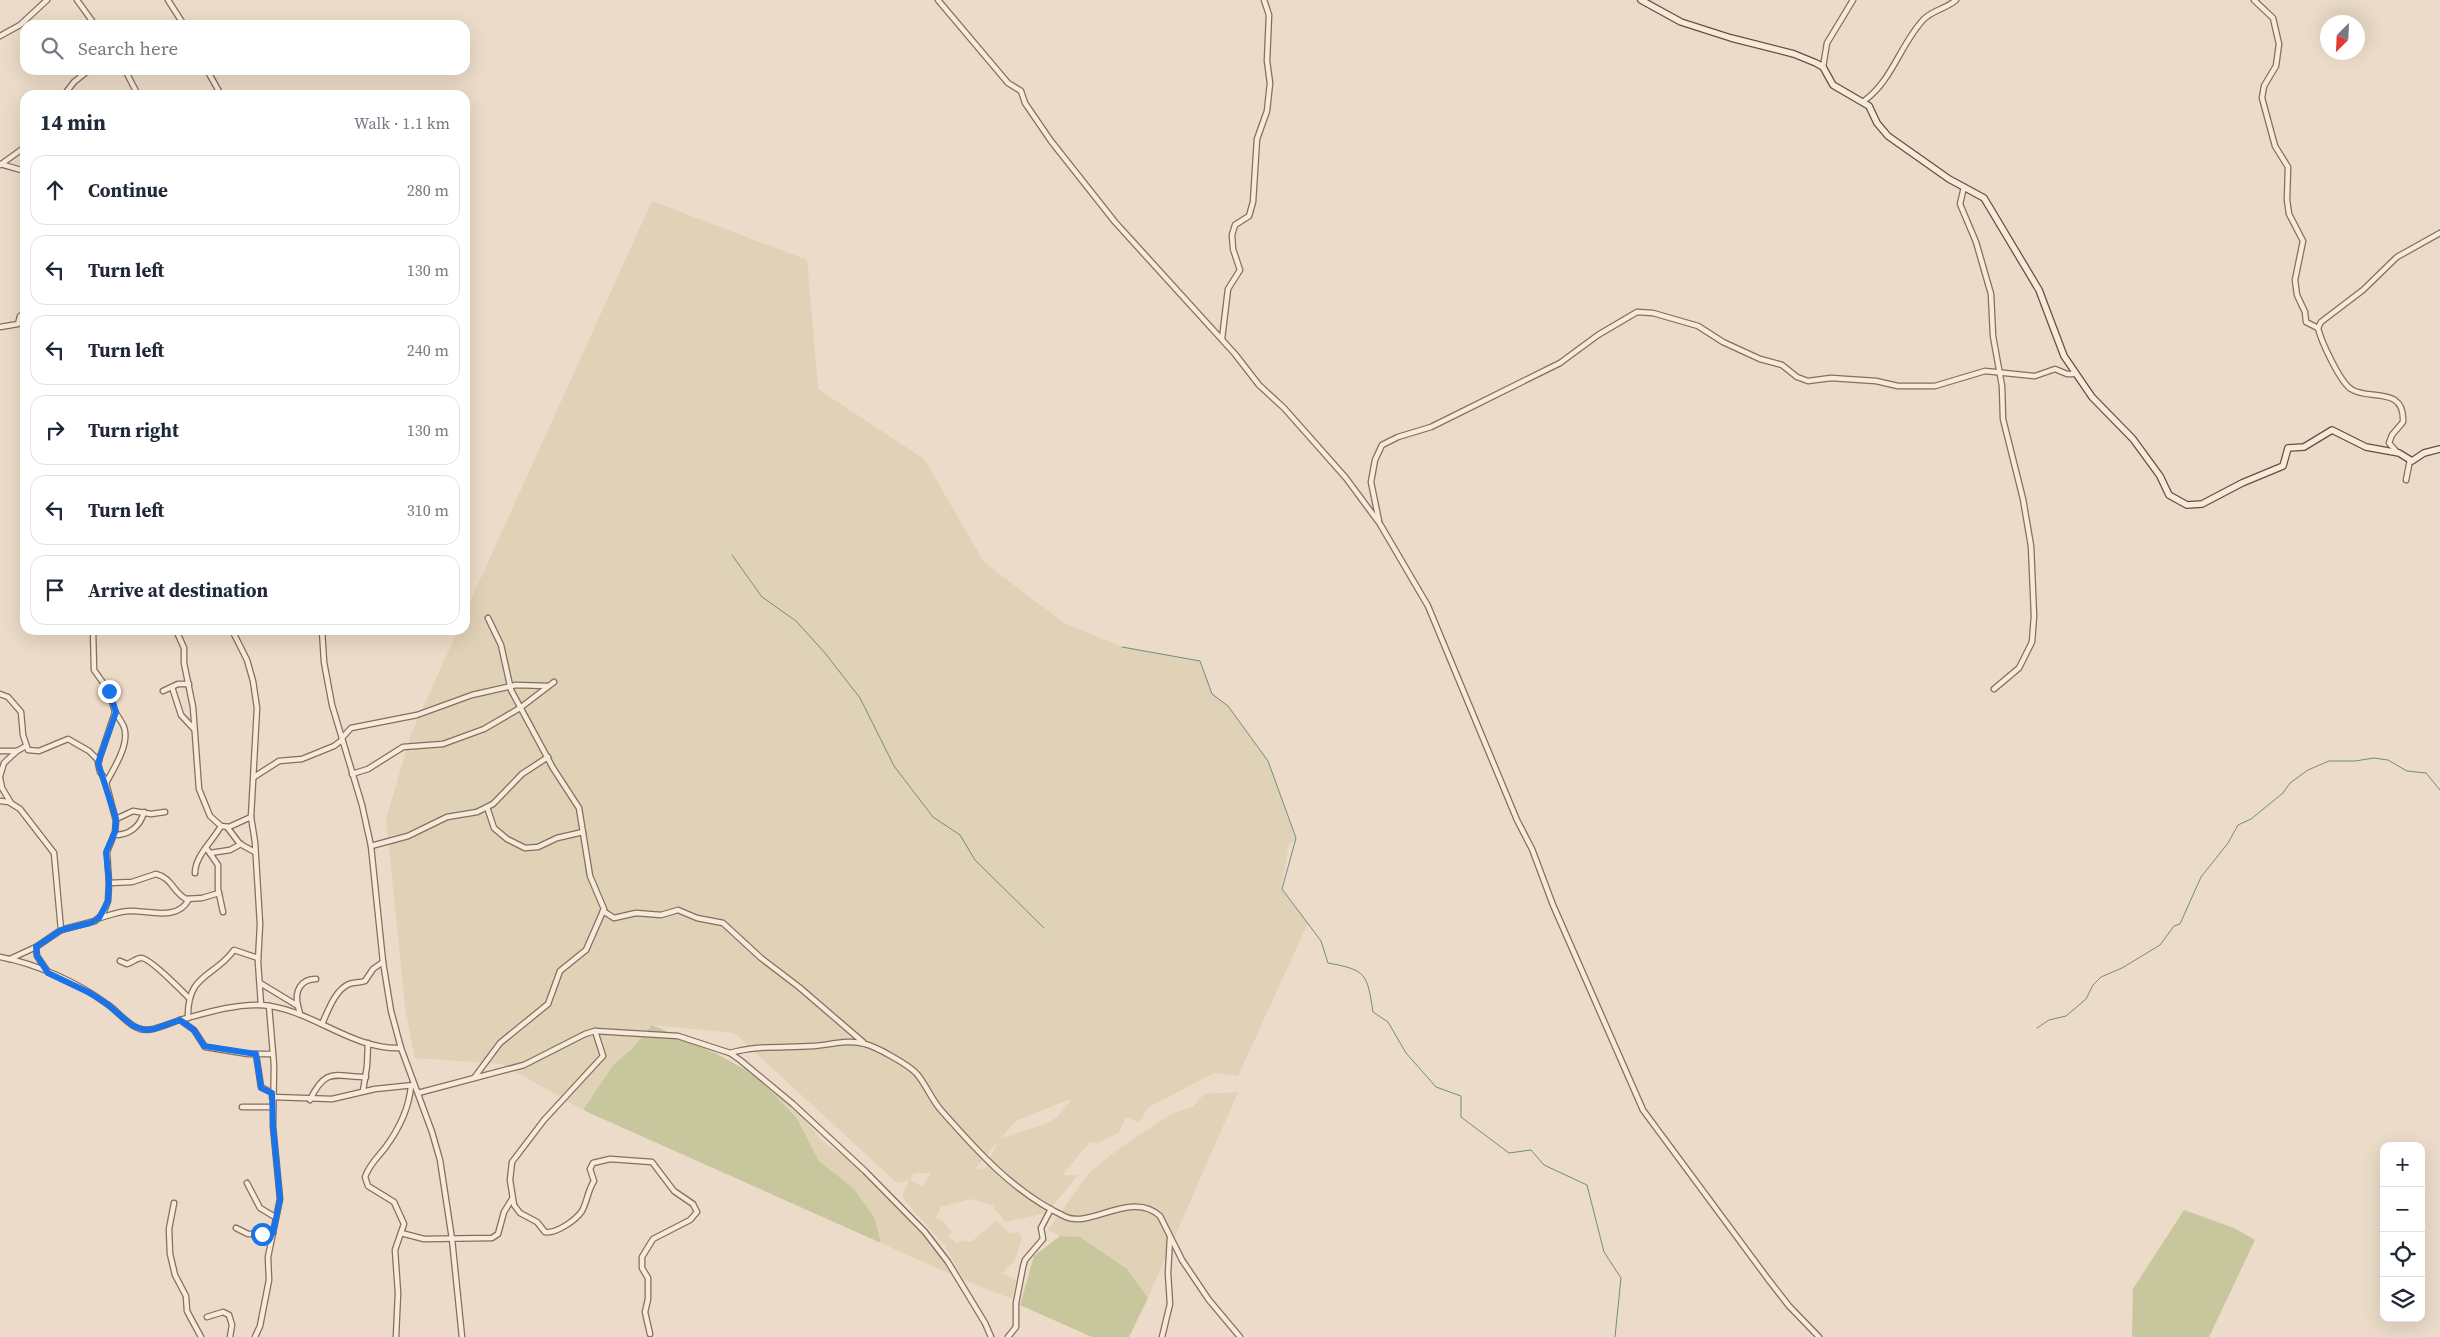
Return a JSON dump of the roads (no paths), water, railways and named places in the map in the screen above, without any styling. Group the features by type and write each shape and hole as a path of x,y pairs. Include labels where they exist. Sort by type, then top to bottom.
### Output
{"street":[{"path":"25,20 47,0"},
{"path":"78,0 92,20"},
{"path":"168,0 181,20"},
{"path":"938,0 1008,83 1021,92 1025,103 1051,141 1119,227 1247,367 1259,385 1284,408 1346,478 1380,524 1415,581 1433,617 1517,820 1532,848 1553,905 1643,1110 1768,1279 1789,1306 1819,1337"},
{"path":"1222,340 1228,289 1240,270 1233,249 1232,235 1235,226 1248,216 1253,202 1257,139 1267,110 1270,78 1267,61 1269,15 1264,0"},
{"path":"1641,0 1681,22 1731,38 1794,54 1822,67 1833,85 1864,101 1872,111 1877,123 1888,136 1942,175 1984,198 2039,290 2056,340 2075,374 2092,397 2133,439 2160,476 2167,493 2187,505 2202,504 2242,483 2278,469 2283,465 2288,448 2304,447 2332,430 2375,450 2400,454"},
{"path":"1822,67 1827,43 1853,0"},
{"path":"1864,101 1882,84 1896,58 1924,19 1956,0"},
{"path":"2254,0 2273,18 2279,44 2276,66 2264,86 2262,98 2275,146 2288,167 2287,200 2289,214 2303,241 2302,252 2295,273 2297,295 2304,308 2306,322 2318,328 2348,388 2360,393 2383,394 2398,404 2403,416 2403,422 2392,435 2389,443 2391,448 2414,461 2424,453 2440,449"},
{"path":"0,36 20,25"},
{"path":"68,90 83,75"},
{"path":"128,75 135,90"},
{"path":"209,75 218,90"},
{"path":"0,165 20,151"},
{"path":"0,165 20,171"},
{"path":"1964,187 1960,204 1976,242 1988,281 1993,309 1993,336 1999,372 2003,419 2023,499 2031,546 2034,616 2032,642 2024,660 2012,675 1994,689"},
{"path":"2318,328 2321,322 2363,290 2397,257 2440,233"},
{"path":"1380,524 1371,482 1375,460 1382,446 1398,437 1431,427 1560,363 1598,335 1637,312 1653,313 1698,326 1723,342 1760,359 1782,365 1797,376 1808,381 1831,378 1876,381 1898,386 1935,386 1985,371 2035,376 2055,369 2067,374 2075,374"},
{"path":"0,327 18,324 20,315"},
{"path":"2406,480 2410,460"},
{"path":"474,1078 500,1043 548,1004 560,971 586,950 604,911 603,904 590,876 581,814 576,800 548,757 509,686 501,645 488,618"},
{"path":"93,635 94,670 109,691 116,712 124,726 125,737 120,754 106,782"},
{"path":"178,635 184,648 193,707 198,788 210,816 221,826 227,827 251,817"},
{"path":"235,635 242,647 253,681 257,726 251,817 261,936 258,958 261,1005"},
{"path":"323,635 328,684 362,805 371,846 383,962 391,1011 413,1085 418,1093 440,1160 452,1239 462,1337"},
{"path":"352,774 368,769 403,748 443,744 474,733 520,708 554,682"},
{"path":"163,691 188,684"},
{"path":"254,777 280,761 302,759 334,746 354,727 417,715 472,695 509,686 530,684 548,686"},
{"path":"172,687 183,719 194,729"},
{"path":"0,694 8,698 21,712 26,746 31,752 68,739 89,751 99,761"},
{"path":"99,918 108,901 109,883 106,852 114,835 116,819 106,782 99,769 99,761 116,712"},
{"path":"26,746 17,751 4,763 0,777 3,790 11,803 22,812 54,853 61,930"},
{"path":"0,751 17,751"},
{"path":"371,846 408,836 447,817 478,812 498,801 530,767 548,757"},
{"path":"0,800 11,803"},
{"path":"487,807 494,828 508,839 525,848 538,847 557,838 583,832"},
{"path":"116,819 128,812 155,814 166,812"},
{"path":"114,835 132,830 140,821 144,812"},
{"path":"194,873 198,859 208,851 221,826"},
{"path":"227,827 241,844 255,852"},
{"path":"208,851 230,850 241,844"},
{"path":"208,851 218,865 219,893 223,912"},
{"path":"109,883 132,882 156,874 170,880 179,894 189,899 219,893"},
{"path":"9,959 36,947 61,930 130,911 173,912 184,908 189,899"},
{"path":"604,911 614,918 636,913 661,915 678,910 697,918 723,923 761,958 799,987 864,1043 913,1071 929,1096 988,1161 1018,1186 1051,1209 1075,1220 1111,1210 1142,1207 1154,1210 1160,1216 1182,1260 1209,1300 1240,1337"},
{"path":"36,947 37,956 48,973"},
{"path":"188,1018 189,998 200,978 226,962 233,951 241,951 258,958"},
{"path":"0,957 48,973 90,993 138,1029 154,1029 180,1020 237,1006 261,1005 300,1014 383,1048 401,1048"},
{"path":"120,961 129,964 140,958 146,959 189,998"},
{"path":"322,1024 343,988 352,983 365,981 373,969 383,962"},
{"path":"300,1014 297,998 302,984 310,979 316,979"},
{"path":"260,983 298,1006"},
{"path":"255,1337 260,1326 269,1280 268,1257 280,1199 272,1107 273,1054 269,1006"},
{"path":"180,1020 194,1030 204,1046 256,1054 273,1054"},
{"path":"595,1032 603,1054 601,1059 575,1085 515,1157 510,1171 512,1199 520,1213 538,1222 543,1231 552,1233 577,1216 583,1209 594,1178 590,1169 593,1163 610,1159 652,1162 674,1191 693,1204 697,1212 690,1220 653,1239 642,1257 642,1268 648,1278 648,1298 645,1312 650,1334"},
{"path":"418,1093 524,1065 585,1034 595,1032 678,1036 730,1053 793,1104 865,1171 925,1232 948,1262 985,1323 991,1337"},
{"path":"730,1053 760,1047 812,1046 848,1042 864,1043"},
{"path":"363,1091 366,1077 368,1043"},
{"path":"256,1054 261,1088 272,1095 310,1100 340,1098 363,1091 413,1085"},
{"path":"310,1100 319,1084 332,1074 366,1077"},
{"path":"396,1337 398,1293 395,1250 404,1224 398,1207 388,1196 368,1186 365,1177 370,1164 384,1148 400,1123 410,1101 413,1085"},
{"path":"242,1107 272,1107"},
{"path":"247,1183 262,1211 276,1217"},
{"path":"402,1233 424,1239 478,1240 496,1236 512,1199"},
{"path":"174,1203 169,1229 170,1254 175,1275 186,1296 187,1311 201,1337"},
{"path":"508,1206 514,1205"},
{"path":"1008,1337 1016,1327 1016,1303 1025,1260 1043,1239 1041,1228 1051,1209"},
{"path":"236,1228 248,1234 273,1233"},
{"path":"1162,1337 1170,1304 1168,1273 1170,1236"},
{"path":"208,1317 223,1312 229,1315 232,1325 230,1337"}],"waterway":[{"path":"732,555 762,597 796,621 825,653 860,698 894,766 933,817 960,835 975,860 1044,928"},
{"path":"1122,647 1200,661 1212,694 1228,706 1268,761 1296,838 1282,889 1321,941 1328,963 1351,968 1363,976 1369,989 1373,1012 1388,1022 1406,1053 1436,1087 1461,1096 1461,1117 1509,1153 1531,1150 1544,1165 1587,1185 1604,1252 1621,1278 1615,1337"},
{"path":"2037,1028 2049,1020 2066,1016 2086,999 2093,985 2101,977 2122,968 2160,945 2174,926 2180,924 2201,877 2228,843 2238,825 2251,819 2283,793 2290,783 2308,770 2329,761 2355,761 2374,758 2388,760 2407,771 2426,773 2440,790"}]}
